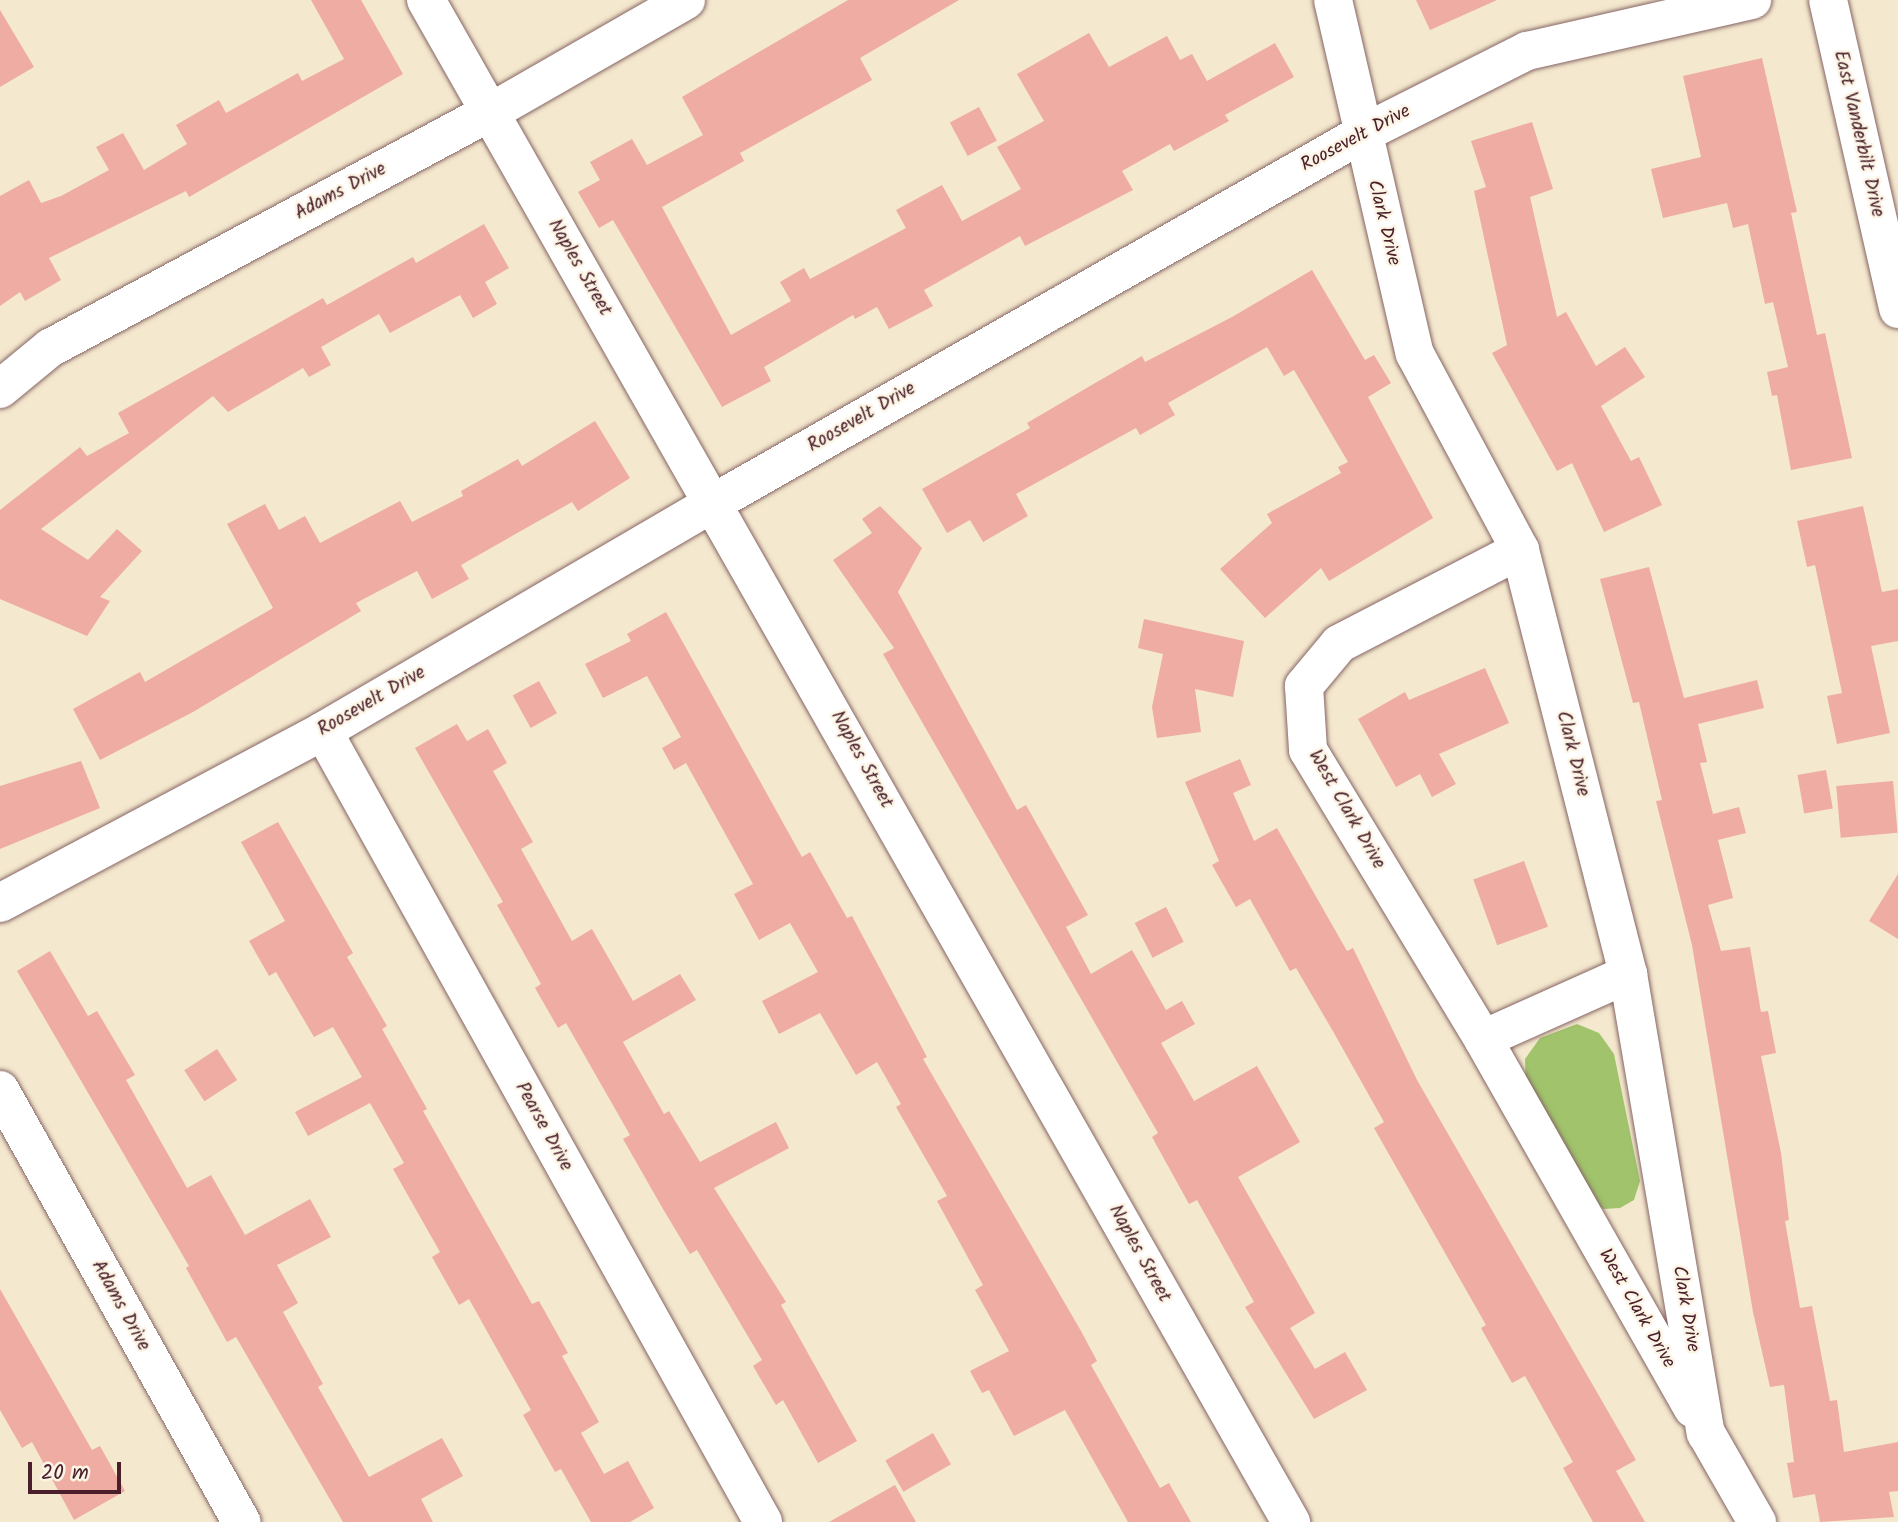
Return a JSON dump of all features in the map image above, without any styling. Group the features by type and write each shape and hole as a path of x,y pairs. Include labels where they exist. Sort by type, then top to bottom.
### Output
{"street":[{"name":"Naples Street","path":"426,0 715,502 1291,1522"},
{"name":"Adams Drive","path":"0,389 50,348 489,113 686,0"},
{"name":"Clark Drive","path":"1333,0 1415,354 1520,550 1628,974 1706,1433 1757,1522"},
{"name":"Roosevelt Drive","path":"0,903 323,731 715,502 1362,134 1527,51 1752,0"},
{"name":"East Vanderbilt Drive","path":"1828,0 1898,309"},
{"name":"West Clark Drive","path":"1520,550 1339,644 1304,686 1307,750 1483,1040 1706,1433"},
{"name":"Pearse Drive","path":"323,731 763,1522"},
{"path":"1483,1040 1628,974"},
{"name":"Adams Drive","path":"0,1090 241,1522"}],"green space":[{"path":"1577,1024 1599,1033 1614,1054 1640,1181 1634,1200 1620,1208 1604,1209 1589,1201 1526,1083 1525,1059 1540,1038"}],"building":[{"path":"311,0 361,0 403,74 189,197 186,191 49,258 61,280 25,301 20,292 0,306 0,196 29,180 41,203 61,196 109,170 96,147 123,133 144,170 187,144 176,125 219,100 226,113 298,73 302,81 344,59"},
{"path":"848,0 959,0 860,58 872,80 740,153 744,161 662,207 731,335 791,301 780,282 804,268 810,279 906,228 896,210 942,185 962,221 1021,189 997,147 1044,121 1017,74 1089,33 1109,67 1167,36 1180,60 1192,54 1207,81 1275,43 1294,77 1225,115 1229,121 1174,151 1170,144 1122,171 1133,190 1025,246 1020,236 924,290 933,306 889,329 877,307 855,319 853,315 764,367 771,381 722,407 613,220 599,228 578,192 600,180 590,162 632,139 647,165 703,135 682,97"},
{"path":"1416,0 1497,0 1430,30"},
{"path":"0,10 34,67 0,87"},
{"path":"1762,58 1797,212 1791,213 1817,335 1825,333 1852,458 1791,470 1777,395 1772,396 1767,372 1788,367 1773,302 1765,304 1748,224 1733,228 1727,203 1663,218 1651,169 1701,157 1683,76"},
{"path":"979,107 997,141 968,156 950,122"},
{"path":"1532,122 1553,189 1530,197 1557,317 1566,312 1596,366 1625,347 1645,377 1601,406 1631,461 1639,457 1662,505 1604,532 1572,463 1557,471 1492,353 1507,345 1474,191 1486,187 1471,141"},
{"path":"484,224 509,268 485,282 497,304 473,318 460,295 390,333 379,314 321,347 331,365 309,377 303,368 228,412 213,396 41,529 88,560 117,529 142,551 100,597 110,601 87,636 0,599 0,510 80,447 87,456 129,433 118,413 323,298 327,305 413,257 416,263"},
{"path":"1312,270 1365,360 1374,355 1391,383 1368,397 1433,518 1329,581 1321,568 1265,618 1220,569 1272,523 1267,514 1341,473 1338,467 1348,462 1294,370 1284,376 1267,347 1168,403 1175,415 1140,435 1136,428 1016,494 1028,516 983,542 970,520 947,533 922,489 1030,428 1027,423 1142,356 1145,362 1232,317"},
{"path":"595,421 630,478 578,511 572,502 461,565 469,579 432,599 417,571 356,603 361,611 193,712 100,760 73,709 140,672 145,682 273,608 227,524 265,504 279,530 305,516 320,543 400,501 412,522 463,496 461,491 518,459 522,466"},
{"path":"880,506 922,548 898,592 1017,810 1026,805 1088,915 1066,927 1091,974 1132,950 1166,1010 1182,1001 1195,1024 1161,1043 1194,1101 1257,1066 1300,1142 1238,1177 1315,1313 1290,1328 1315,1369 1345,1352 1367,1390 1314,1419 1245,1307 1254,1302 1197,1200 1189,1204 1152,1137 1158,1133 883,654 894,648 833,560 872,533 862,519"},
{"path":"1863,506 1882,592 1898,589 1898,641 1871,646 1890,733 1837,744 1827,696 1842,693 1815,565 1807,567 1797,521"},
{"path":"1649,567 1684,698 1757,680 1764,708 1698,724 1707,762 1700,763 1713,814 1739,807 1746,833 1718,840 1733,898 1708,905 1721,951 1750,947 1761,1012 1768,1011 1776,1053 1761,1056 1781,1153 1789,1220 1785,1221 1800,1308 1812,1306 1830,1401 1837,1400 1844,1452 1898,1442 1898,1491 1889,1492 1894,1517 1820,1522 1815,1494 1793,1498 1787,1463 1794,1462 1784,1385 1770,1387 1753,1312 1692,945 1656,801 1662,800 1639,702 1633,703 1600,579"},
{"path":"666,612 802,857 810,852 847,918 852,916 927,1057 923,1059 1081,1331 1097,1361 1091,1365 1160,1488 1169,1483 1191,1522 1128,1522 1065,1410 1014,1436 989,1390 982,1393 970,1371 1009,1351 975,1290 983,1285 937,1201 947,1196 896,1107 901,1104 877,1062 856,1075 820,1013 779,1034 762,1001 818,972 790,923 759,940 734,894 753,884 686,763 674,770 662,748 681,737 647,676 603,698 585,664 631,641 627,634"},
{"path":"1144,619 1244,641 1233,697 1195,689 1201,732 1157,738 1152,707 1163,654 1138,648"},
{"path":"1485,668 1509,723 1439,754 1456,784 1432,797 1420,774 1396,787 1358,719 1405,692 1409,700"},
{"path":"539,681 557,713 531,728 513,696"},
{"path":"457,724 467,741 488,729 507,763 493,771 533,842 521,849 572,941 592,929 633,1001 680,974 696,1000 623,1042 664,1114 669,1111 700,1162 776,1122 789,1148 714,1188 786,1302 781,1305 857,1441 818,1463 783,1400 776,1405 753,1366 762,1360 697,1250 690,1254 663,1209 623,1139 630,1135 566,1023 558,1028 535,988 541,984 497,905 503,902 415,748"},
{"path":"1240,759 1251,785 1233,793 1254,841 1277,828 1347,951 1353,948 1417,1080 1636,1460 1616,1471 1645,1522 1593,1522 1563,1468 1573,1462 1525,1376 1512,1383 1481,1328 1486,1325 1374,1128 1384,1122 1334,1033 1296,968 1290,971 1250,899 1236,907 1212,865 1219,861 1185,782"},
{"path":"81,761 100,808 0,849 0,786"},
{"path":"1826,770 1833,808 1804,813 1797,775"},
{"path":"1893,781 1898,833 1841,838 1836,786"},
{"path":"278,822 353,953 347,957 387,1026 382,1029 427,1109 423,1111 532,1304 539,1301 568,1353 562,1356 599,1422 581,1433 604,1474 628,1461 654,1508 630,1522 591,1522 561,1469 555,1472 523,1415 531,1410 469,1299 459,1305 432,1257 440,1252 393,1169 404,1163 370,1103 308,1136 295,1112 362,1077 333,1027 314,1037 276,972 269,976 249,941 285,921 241,842"},
{"path":"1524,861 1548,927 1497,945 1473,879"},
{"path":"1898,874 1898,939 1869,921"},
{"path":"1166,907 1184,942 1153,958 1135,923"},
{"path":"50,951 88,1016 97,1011 135,1075 126,1080 187,1188 211,1175 245,1235 310,1199 331,1237 277,1265 298,1303 283,1312 323,1384 318,1387 369,1477 442,1438 463,1476 421,1499 433,1522 343,1522 236,1337 227,1342 186,1268 189,1266 17,971"},
{"path":"217,1049 237,1080 204,1101 184,1070"},
{"path":"0,1289 92,1450 100,1446 125,1491 74,1520 32,1442 22,1448 0,1410"},
{"path":"933,1433 951,1464 903,1492 885,1460"},
{"path":"895,1485 916,1522 829,1522"}]}
